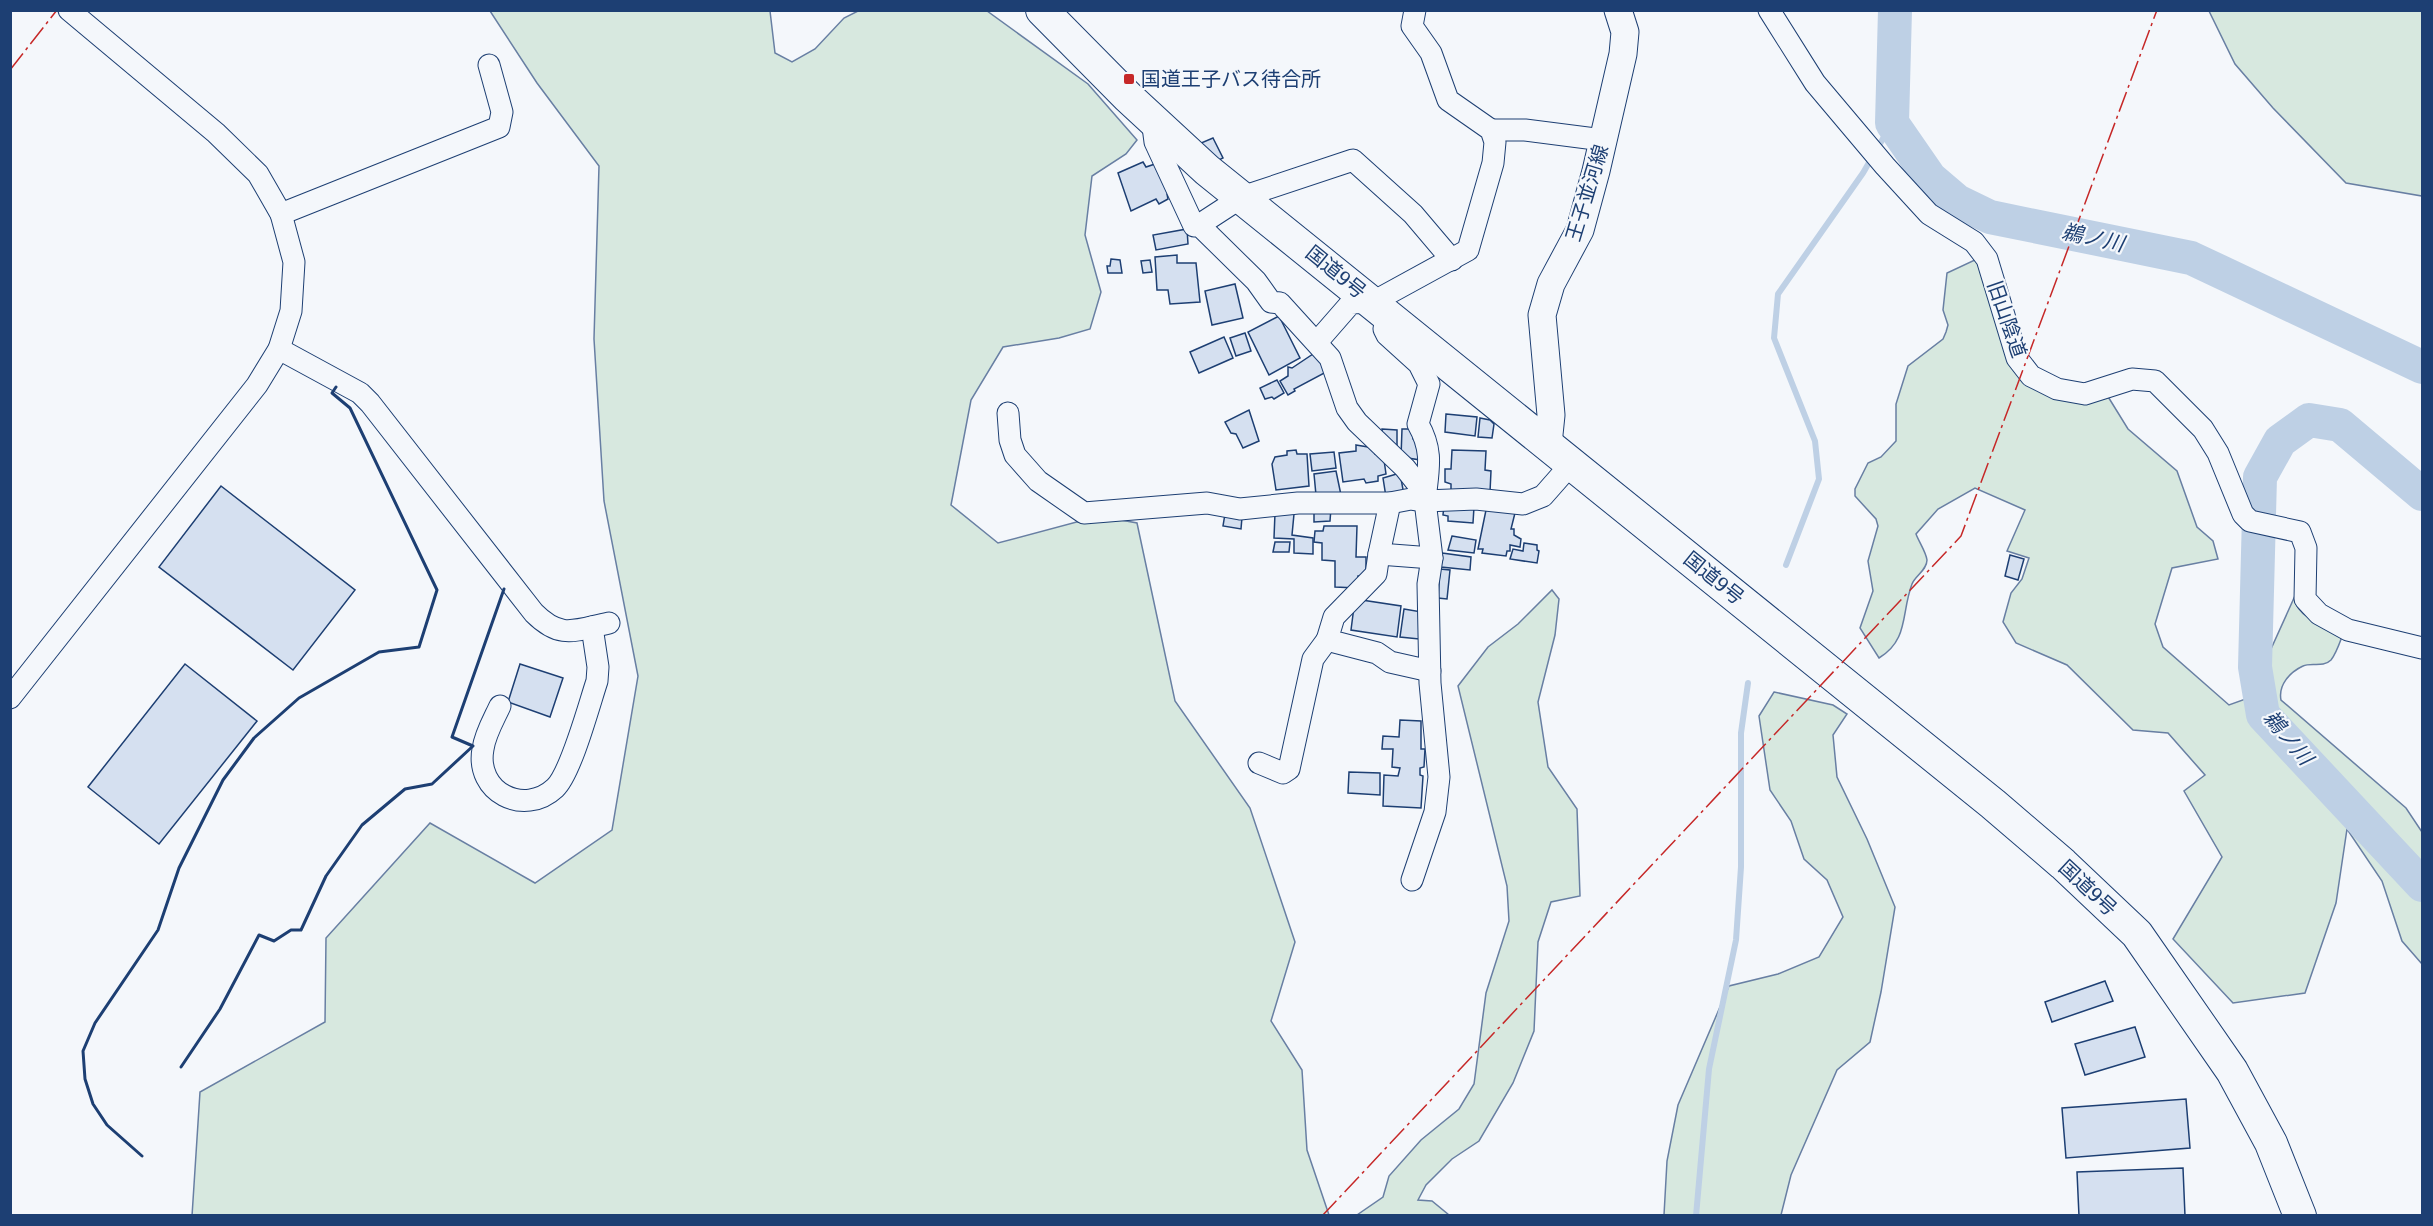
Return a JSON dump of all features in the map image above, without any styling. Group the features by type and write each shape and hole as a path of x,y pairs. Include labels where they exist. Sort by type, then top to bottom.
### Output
{"highway":[{"name":"国道9号","path":"1042,10 1152,119 1242,197 1994,804 2063,864 2137,934 2232,1071 2271,1143 2300,1215"}],"main road":[{"name":"王子並河線","path":"1548,444 1551,416 1542,324 1545,300 1580,230 1603,140 1623,54 1625,32 1618,10"}],"street":[{"path":"10,698 257,385 279,349 291,311 294,262 281,214 258,174 216,133 69,10"},
{"path":"1415,10 1412,27 1431,53 1448,100 1491,130 1525,130 1603,140"},
{"name":"旧山陰道","path":"1769,10 1815,83 1885,166 1929,214 1974,242 1987,259 2017,358 2031,376 2057,389 2085,394 2132,379 2156,381 2203,429 2218,453 2243,514 2250,521 2300,532 2306,548 2305,598 2319,614 2348,630 2422,648"},
{"path":"281,214 499,127 502,112 489,65"},
{"path":"1152,119 1155,142 1196,232 1256,281 1271,302 1280,303 1317,342 1330,358 1347,408 1357,422 1405,468 1420,486 1425,501 1432,558 1428,584 1430,671 1439,777 1435,812 1412,880"},
{"path":"1317,342 1351,303 1380,307 1468,250 1493,164 1495,142 1491,130"},
{"path":"1196,232 1242,197 1353,160 1413,214 1452,260"},
{"path":"1380,307 1387,335 1419,364 1429,384 1418,424 1427,441 1430,455 1425,501"},
{"path":"279,349 360,393 370,403 534,613 549,628 575,631 601,625 597,681 566,771 556,786 540,799 524,802 507,799 492,787 483,767 483,749 500,706"},
{"path":"1008,413 1010,440 1014,455 1038,481 1084,513 1208,503 1240,510 1316,502 1390,503 1411,499 1425,501 1476,499 1523,504 1543,496 1572,463"},
{"path":"1259,763 1283,772 1289,770 1313,659 1328,640 1334,617 1376,574 1390,503"},
{"path":"1379,554 1432,558"},
{"path":"1328,640 1377,653 1390,662 1430,671"}],"shaded area":[{"path":"490,11 770,11 775,53 792,62 815,49 844,18 858,11 987,11 1088,84 1137,140 1126,154 1092,176 1085,235 1101,292 1090,329 1059,338 1003,347 971,400 951,505 998,543 1099,516 1137,523 1175,701 1250,808 1295,942 1271,1021 1302,1070 1307,1150 1329,1215 192,1216 200,1092 325,1022 326,938 430,823 535,883 612,830 638,676 604,501 594,339 599,166 537,83"},
{"path":"2209,11 2422,11 2422,196 2346,183 2273,108 2235,64"},
{"path":"1979,258 2011,366 2107,395 2128,429 2177,471 2197,527 2213,541 2218,559 2172,568 2155,624 2163,647 2229,705 2268,691 2271,649 2294,598 2307,617 2343,634 2331,660 2324,664 2303,666 2290,675 2281,689 2281,700 2406,808 2422,832 2422,964 2402,941 2382,881 2347,829 2336,903 2305,993 2233,1003 2173,939 2222,857 2184,791 2205,775 2168,733 2133,730 2067,665 2016,643 2003,622 2011,593 2022,579 2029,558 2007,551 2025,510 1975,488 1938,509 1916,534 1927,560 1923,570 1912,584 1903,625 1895,643 1879,658 1860,628 1873,591 1868,561 1878,526 1876,519 1855,496 1855,489 1868,463 1881,457 1896,441 1896,404 1908,366 1943,339 1946,332 1948,325 1943,310 1947,273"},
{"path":"1552,590 1559,599 1555,635 1538,702 1548,767 1577,809 1580,896 1551,902 1538,942 1534,1031 1513,1083 1479,1141 1452,1159 1426,1185 1418,1200 1432,1201 1449,1215 1357,1215 1383,1197 1389,1176 1421,1140 1459,1109 1474,1084 1486,993 1509,921 1507,886 1458,686 1488,647 1518,624"},
{"path":"1774,692 1833,705 1847,714 1833,735 1837,777 1867,839 1895,907 1881,992 1870,1042 1837,1070 1791,1175 1781,1215 1664,1215 1667,1161 1678,1105 1729,986 1778,974 1819,957 1843,917 1827,880 1804,859 1791,821 1770,790 1759,716"}],"building":[{"path":"1213,138 1223,158 1213,163 1201,143"},
{"path":"1143,162 1146,167 1155,164 1170,192 1167,194 1168,199 1159,204 1156,199 1131,211 1118,173"},
{"path":"1187,229 1188,244 1156,250 1153,235"},
{"path":"1177,255 1177,263 1196,263 1200,302 1170,304 1168,290 1157,290 1155,257"},
{"path":"1111,259 1120,260 1122,273 1108,273 1107,266 1110,266"},
{"path":"1150,260 1152,272 1143,273 1141,261"},
{"path":"1235,284 1243,318 1212,325 1205,291"},
{"path":"1279,316 1300,358 1269,375 1248,332"},
{"path":"1245,333 1251,351 1236,356 1230,338"},
{"path":"1224,337 1233,358 1199,373 1190,352"},
{"path":"1319,350 1330,370 1294,389 1295,391 1288,395 1280,381 1288,376 1288,367 1292,368"},
{"path":"1277,380 1284,393 1274,399 1272,397 1265,399 1260,388"},
{"path":"1249,410 1259,441 1243,448 1236,434 1231,433 1225,422"},
{"path":"1446,414 1477,417 1475,436 1445,432"},
{"path":"1480,418 1490,420 1494,424 1492,438 1478,437"},
{"path":"1382,429 1397,430 1397,446 1382,445"},
{"path":"1402,429 1413,429 1413,439 1417,440 1421,460 1401,457"},
{"path":"1356,445 1374,448 1375,454 1383,453 1386,474 1378,476 1378,481 1366,483 1364,479 1343,482 1339,453 1356,451"},
{"path":"1296,450 1297,454 1307,454 1309,486 1276,490 1272,464 1275,457 1287,455 1287,451"},
{"path":"1452,450 1486,451 1485,470 1491,471 1490,492 1451,491 1451,484 1445,482 1445,469 1451,469"},
{"path":"1334,452 1336,468 1312,471 1310,454"},
{"path":"1336,471 1341,495 1316,495 1314,474"},
{"path":"1400,473 1404,495 1386,497 1383,478"},
{"path":"221,486 355,590 293,670 159,567"},
{"path":"1444,505 1474,507 1473,523 1448,521 1448,516 1443,515"},
{"path":"1314,508 1331,508 1330,521 1314,522"},
{"path":"1486,510 1515,513 1511,529 1514,529 1514,535 1521,539 1520,547 1510,545 1510,551 1507,551 1506,556 1482,553 1483,549 1478,549"},
{"path":"1275,513 1294,514 1292,535 1313,538 1313,554 1294,553 1294,539 1274,538"},
{"path":"1225,514 1242,517 1241,529 1223,526"},
{"path":"1324,526 1357,526 1356,557 1366,557 1366,576 1358,576 1357,588 1335,587 1335,561 1322,560 1322,543 1314,542 1315,531 1323,531"},
{"path":"1452,536 1476,540 1474,553 1448,550"},
{"path":"1275,542 1290,542 1289,552 1273,552"},
{"path":"1524,543 1537,545 1539,551 1537,563 1510,559 1513,549 1523,551"},
{"path":"1442,553 1471,557 1470,570 1441,567"},
{"path":"2010,555 2024,559 2018,580 2005,576"},
{"path":"1440,569 1450,570 1447,599 1438,598"},
{"path":"1355,599 1401,606 1397,637 1351,630"},
{"path":"1404,609 1422,612 1419,639 1400,637"},
{"path":"185,664 257,721 159,844 88,787"},
{"path":"520,664 563,678 550,717 508,702"},
{"path":"1400,720 1421,721 1421,749 1425,749 1424,767 1420,768 1420,775 1423,776 1421,808 1383,806 1384,775 1398,776 1400,768 1392,767 1393,749 1382,749 1383,736 1399,737"},
{"path":"1349,772 1380,773 1380,795 1348,793"},
{"path":"2105,981 2113,1001 2052,1022 2045,1002"},
{"path":"2135,1027 2145,1057 2085,1075 2075,1044"},
{"path":"2186,1099 2190,1148 2066,1158 2062,1108"},
{"path":"2183,1168 2185,1216 2079,1216 2077,1172"}],"waterway":[{"name":"鵜ノ川","path":"1895,10 1892,123 1930,178 1957,201 1990,217 2191,258 2422,367"},
{"path":"1786,565 1819,479 1815,441 1774,338 1778,294 1863,173 1892,123"},
{"name":"鵜ノ川","path":"2422,494 2340,425 2309,420 2280,441 2260,477 2255,667 2263,715 2422,885"},
{"path":"1696,1216 1709,1069 1736,940 1741,867 1741,733 1748,683"}],"wall":[{"path":"142,1156 107,1125 93,1104 85,1079 83,1051 95,1023 158,930 179,868 223,780 254,738 299,698 379,652 419,647 437,590 350,408 332,393 336,387"},
{"path":"181,1067 220,1009 259,935 274,941 291,930 301,930 326,876 362,825 405,789 432,784 473,746 452,737 504,589"}],"power":[{"path":"10,70 57,10"},
{"path":"1322,1216 1961,536 2157,10"}],"place":[{"name":"国道王子バス待合所","path":"1129,79"}]}
